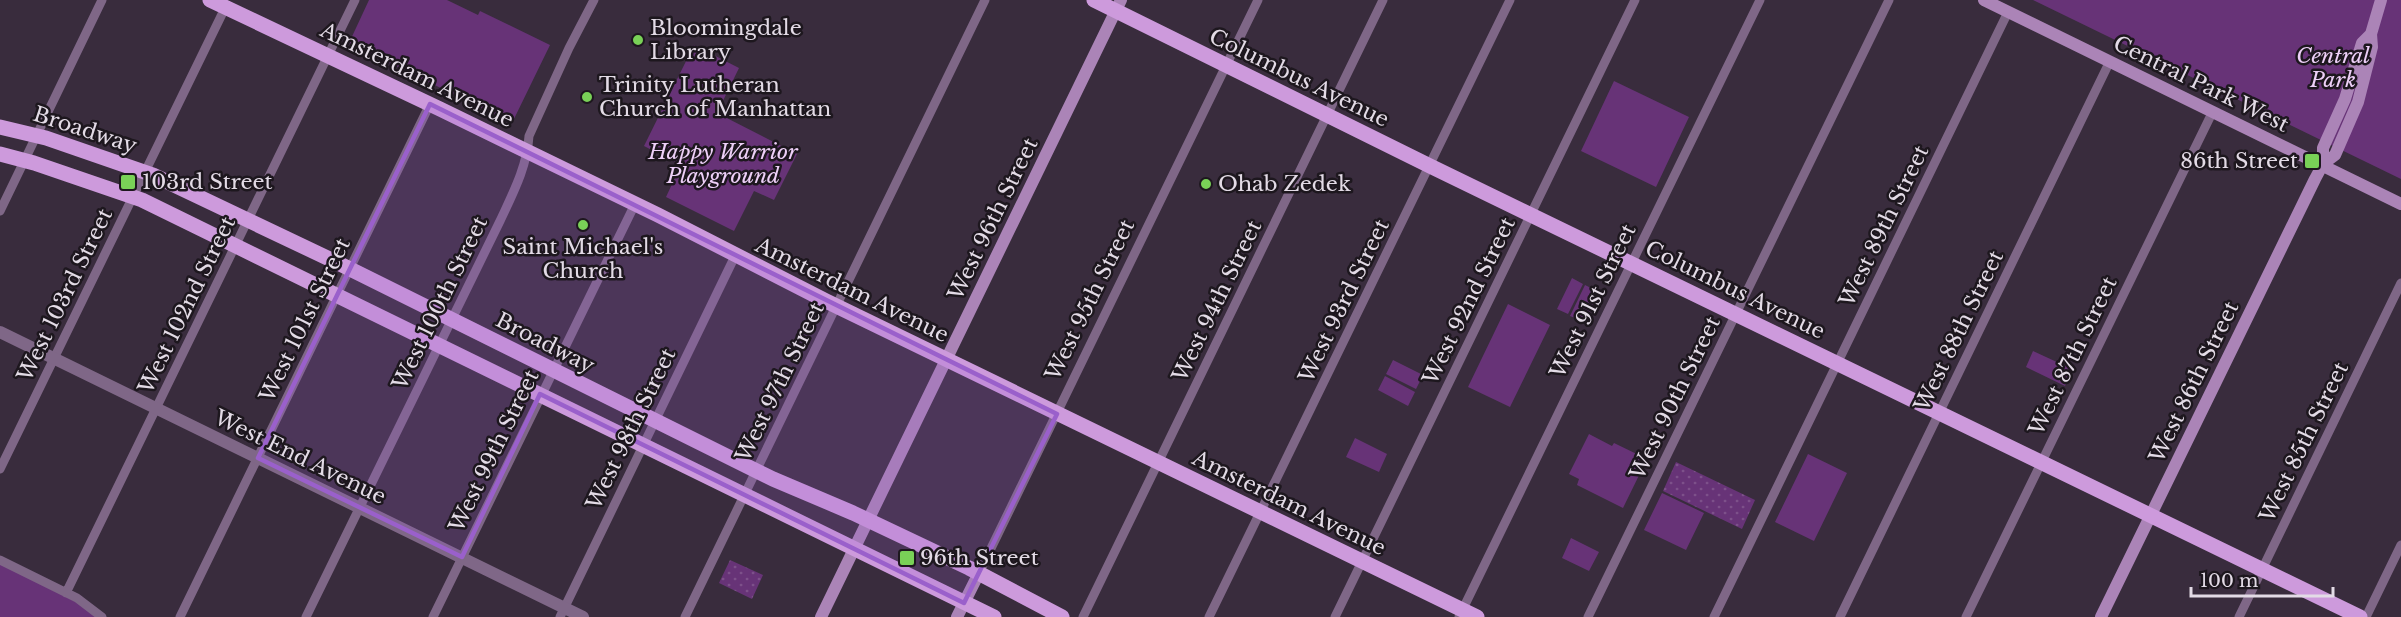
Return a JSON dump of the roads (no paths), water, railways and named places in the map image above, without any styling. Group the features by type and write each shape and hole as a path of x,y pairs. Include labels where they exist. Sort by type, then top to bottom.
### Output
{"main road":[{"name":"Amsterdam Avenue","path":"210,0 635,204 946,360 1362,562 1461,614 1477,617"},
{"name":"Columbus Avenue","path":"1094,0 1119,6 1226,65 1430,166 2360,617"},
{"name":"Central Park West","path":"1984,0 2401,204"},
{"name":"West 86th Street","path":"2101,617 2323,164 2323,148 2345,99 2362,44 2371,33 2381,0"},
{"name":"West 96th Street","path":"821,617 1119,6"},
{"name":"Broadway","path":"0,127 37,135 145,171 350,269 756,470 868,519 979,573 1062,617"},
{"path":"0,154 25,160 133,196 338,294 994,617"},
{"name":"West 95th Street","path":"957,617 979,573"}],"street":[{"path":"0,211 102,0"},
{"name":"West 102nd Street","path":"66,593 355,0"},
{"name":"West 100th Street","path":"306,617 523,172 529,136 569,48 594,0"},
{"name":"West 97th Street","path":"685,617 985,0"},
{"name":"West 95th Street","path":"979,573 1258,0"},
{"name":"West 94th Street","path":"1083,617 1383,0"},
{"name":"West 93rd Street","path":"1209,617 1510,0"},
{"name":"West 92nd Street","path":"1335,617 1635,0"},
{"name":"West 91st Street","path":"1461,614 1760,0"},
{"name":"West 90th Street","path":"1588,617 1889,0"},
{"name":"West 103rd Street","path":"0,469 225,8"},
{"name":"West 89th Street","path":"1714,617 2008,12"},
{"name":"West 88th Street","path":"1840,617 2110,61"},
{"name":"West 101st Street","path":"180,617 430,104"},
{"name":"West 87th Street","path":"1966,617 2213,111"},
{"name":"West 99th Street","path":"433,617 635,204"},
{"name":"West 98th Street","path":"562,612 735,256"},
{"name":"West 85th Street","path":"2239,617 2401,283"},
{"name":"West End Avenue","path":"0,332 462,557 562,612 583,617"},
{"path":"2366,617 2401,545"},
{"path":"0,560 66,593 102,617"}],"place":[{"name":"Bloomingdale Library","path":"638,40"},
{"name":"Trinity Lutheran Church of Manhattan","path":"587,97"},
{"name":"86th Street","path":"2312,161"},
{"name":"103rd Street","path":"128,182"},
{"name":"Ohab Zedek","path":"1206,184"},
{"name":"Saint Michael's Church","path":"583,225"},
{"name":"96th Street","path":"907,558"}],"park label":[{"name":"Central Park","path":"2333,68"},
{"name":"Happy Warrior Playground","path":"723,164"}]}
